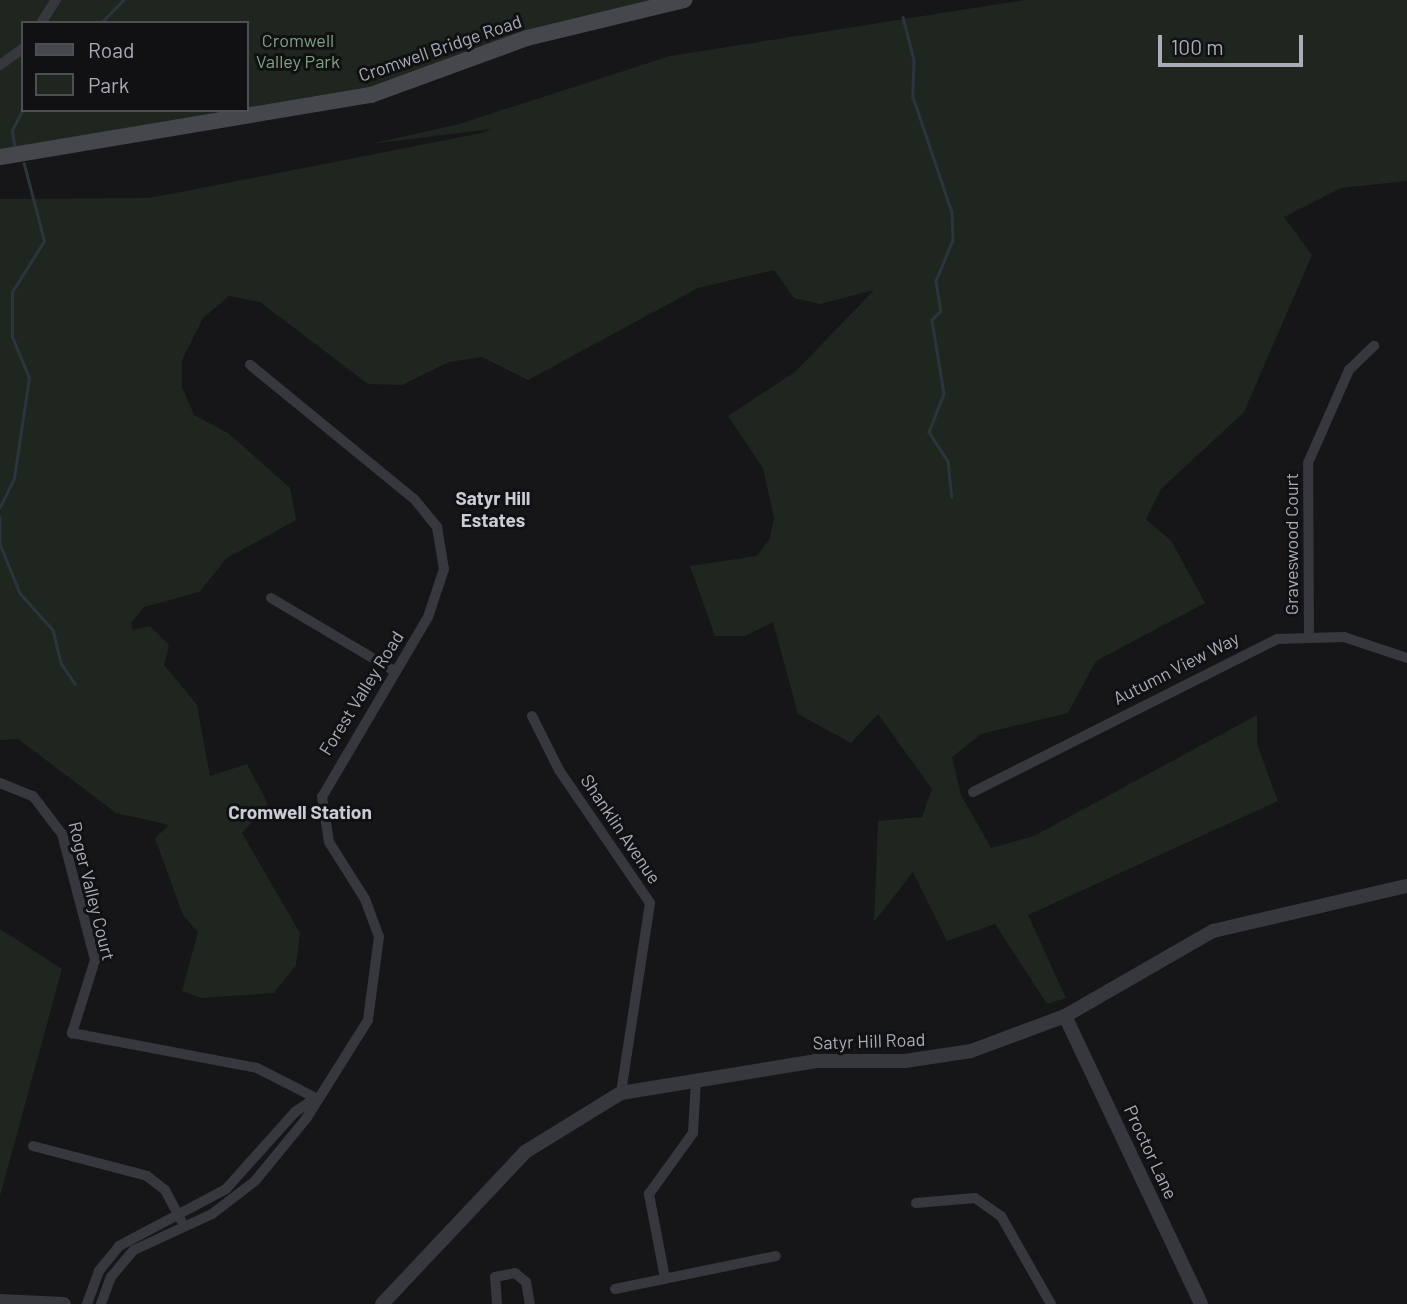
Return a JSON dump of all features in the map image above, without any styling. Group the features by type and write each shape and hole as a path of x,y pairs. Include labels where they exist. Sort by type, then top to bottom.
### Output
{"main road":[{"name":"Cromwell Bridge Road","path":"0,157 371,95 527,38 684,0"}],"street":[{"path":"42,21 56,0"},
{"path":"0,65 21,49"},
{"name":"Graveswood Court","path":"1310,635 1308,463 1349,370 1374,346"},
{"name":"Forest Valley Road","path":"101,1304 124,1259 243,1192 306,1119 316,1098 368,1020 380,956 365,899 329,842 322,797 396,672 440,588 444,569 437,527 414,499 250,365"},
{"path":"271,598 396,672"},
{"name":"Autumn View Way","path":"973,792 1248,650 1310,635 1344,637 1407,658"},
{"name":"Shanklin Avenue","path":"532,716 559,770 650,903 621,1093"},
{"name":"Roger Valley Court","path":"0,783 33,796 62,834 95,960 72,1033 257,1068 316,1098"},
{"name":"Satyr Hill Road","path":"382,1304 525,1152 621,1093 816,1061 923,1060 994,1044 1065,1016 1213,931 1407,886"},
{"name":"Proctor Lane","path":"1065,1016 1201,1304"},
{"path":"665,1278 649,1194 693,1133 696,1079"},
{"name":"Forest Valley Road","path":"86,1304 99,1270 119,1246 238,1180 295,1112 316,1098"},
{"path":"33,1146 147,1176 165,1190 183,1226"},
{"path":"916,1203 975,1198 1001,1216 1051,1304"},
{"path":"615,1289 776,1256"},
{"path":"497,1304 495,1277 515,1273 526,1282 530,1304"},
{"path":"0,1301 64,1304"}],"green space":[{"name":"Cromwell Valley Park","path":"0,0 662,0 518,35 383,87 167,128 0,150"},
{"path":"1025,0 1407,0 1407,181 1341,188 1284,217 1312,255 1244,412 1161,489 1146,519 1172,542 1205,603 1096,661 1068,713 981,734 952,757 961,795 991,848 1034,836 1257,715 1257,744 1278,801 1028,915 1066,998 1047,1004 995,924 947,941 913,872 874,922 878,821 922,817 932,789 878,714 851,743 798,714 773,622 745,636 715,636 690,566 757,556 770,538 774,518 763,468 728,416 795,372 874,290 820,304 794,298 774,270 698,288 528,380 482,357 449,362 402,385 368,384 260,302 229,296 203,318 182,360 182,387 194,415 228,433 290,488 296,520 227,558 199,592 144,607 131,623 133,630 150,626 169,645 164,665 197,705 210,776 247,764 268,804 242,833 300,933 296,965 274,993 201,998 182,991 198,932 183,915 155,838 169,825 116,813 18,739 0,740 0,199 148,198 181,192 482,133 492,129 370,144 459,124 670,56"},
{"path":"0,929 62,969 0,1196"}],"waterway":[{"path":"103,21 123,0"},
{"path":"903,17 914,60 913,97 952,212 953,240 936,281 941,311 932,320 944,394 929,432 948,461 952,497"},
{"path":"14,145 12,130 21,112"},
{"path":"0,507 14,478 29,378 12,337 12,292 44,241 24,164"},
{"path":"0,517 0,542"},
{"path":"0,544 20,593 53,630 61,663 75,684"}],"district":[{"name":"Satyr Hill Estates","path":"493,509"},
{"name":"Cromwell Station","path":"300,812"}]}
